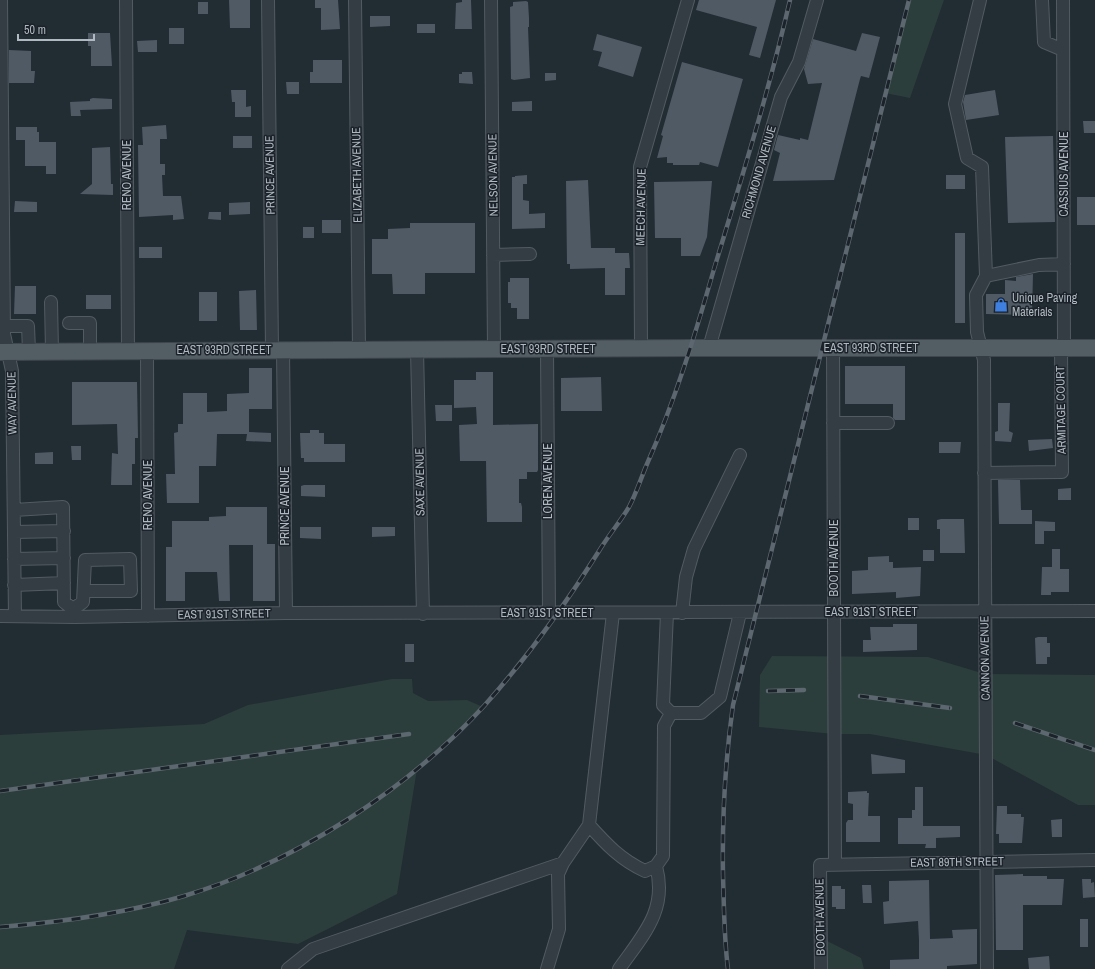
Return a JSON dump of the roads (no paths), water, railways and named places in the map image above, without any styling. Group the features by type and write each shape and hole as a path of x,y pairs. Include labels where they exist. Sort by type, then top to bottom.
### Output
{"main road":[{"name":"EAST 93RD STREET","path":"4,352 641,348 1095,348"}],"street":[{"name":"WAY AVENUE","path":"1,0 4,352 12,370 15,616"},
{"name":"RENO AVENUE","path":"126,0 128,351"},
{"name":"PRINCE AVENUE","path":"268,0 286,614"},
{"name":"ELIZABETH AVENUE","path":"355,0 359,350"},
{"name":"NELSON AVENUE","path":"491,0 494,349"},
{"name":"MEECH AVENUE","path":"641,348 640,167 688,0"},
{"name":"RICHMOND AVENUE","path":"709,348 781,97 799,62 817,0"},
{"path":"980,0 954,104 967,158 982,167 986,276 1039,265 1064,264"},
{"path":"1042,0 1044,42 1063,50"},
{"name":"CASSIUS AVENUE","path":"1063,0 1063,348"},
{"path":"494,255 530,254"},
{"name":"CANNON AVENUE","path":"986,276 976,295 977,332 984,360 984,611 987,969"},
{"path":"51,302 52,351"},
{"path":"69,323 94,323 90,351"},
{"path":"4,326 28,326 29,352"},
{"name":"BOOTH AVENUE","path":"833,348 835,865"},
{"name":"ARMITAGE COURT","path":"984,473 1062,472 1063,348"},
{"name":"LOREN AVENUE","path":"547,349 549,613"},
{"name":"SAXE AVENUE","path":"417,350 423,614"},
{"name":"RENO AVENUE","path":"147,351 148,616"},
{"path":"833,423 888,422"},
{"path":"682,613 686,577 694,549 740,455"},
{"path":"14,510 63,507 64,602 74,613 83,602 85,560 130,559 131,591 84,591"},
{"path":"14,532 64,531"},
{"path":"14,559 64,558"},
{"path":"14,585 64,584"},
{"name":"EAST 91ST STREET","path":"0,616 74,613 148,616 286,614 613,614 1095,611"},
{"path":"667,613 663,705 671,713 701,713 720,698 740,613"},
{"path":"547,969 559,929 557,888 558,874 563,863 589,825 613,614"},
{"path":"589,825 612,850 628,864 645,871 656,866 663,856 664,846 664,726 671,713"},
{"name":"EAST 89TH STREET","path":"820,865 1095,860"},
{"path":"288,969 312,949 563,863"},
{"name":"BOOTH AVENUE","path":"820,865 821,969"},
{"path":"619,969 650,925 656,911 660,882 656,866"}],"railway":[{"path":"0,927 70,920 139,908 184,896 225,882 266,864 307,844 384,795 420,767 453,737 500,688 559,611 629,507 634,497 667,416 692,343 754,135 790,0"},
{"path":"728,969 724,922 723,832 726,769 733,705 909,0"},
{"path":"768,691 804,690"},
{"path":"860,696 950,708"},
{"path":"1015,723 1095,750"},
{"path":"0,791 409,734"}],"place":[{"name":"Unique Paving Materials","path":"1001,305"}]}
